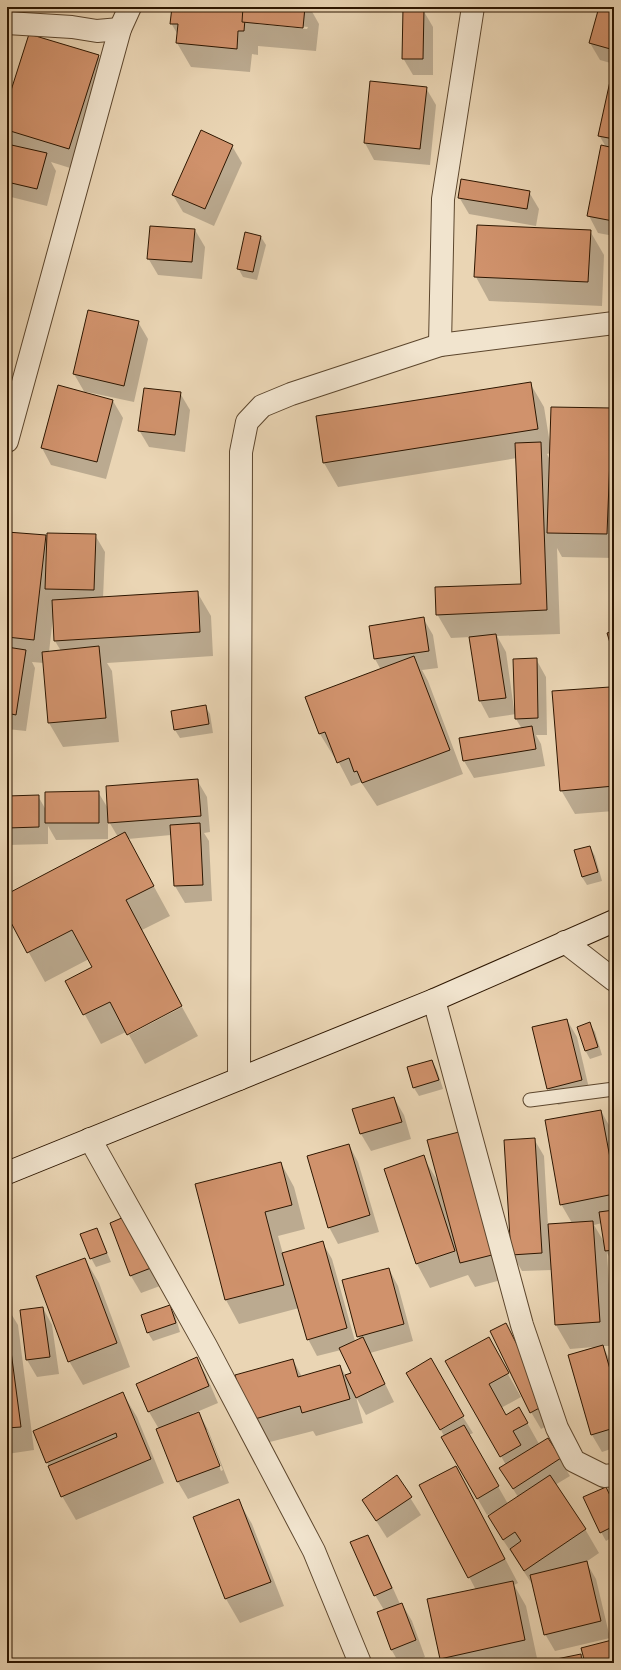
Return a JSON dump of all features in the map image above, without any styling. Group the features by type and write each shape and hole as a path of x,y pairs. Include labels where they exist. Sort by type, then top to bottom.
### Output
{"street":[{"path":"7,441 120,29 130,7"},
{"path":"440,345 443,199 473,7"},
{"path":"7,23 72,27 97,31 120,29"},
{"path":"239,1079 240,452 247,422 262,406 290,394 440,345 614,323"},
{"path":"7,1173 434,1000 614,921"},
{"path":"565,942 614,980"},
{"path":"434,1000 522,1325 557,1428 574,1461 604,1476 614,1474"},
{"path":"90,1139 206,1346 314,1551 360,1663"}],"lane":[{"path":"530,1100 614,1089"}],"building":[{"path":"172,7 246,7 244,31 238,31 237,49 176,43 178,24 170,24"},
{"path":"243,7 305,7 303,28 242,22"},
{"path":"599,7 614,7 614,50 589,43"},
{"path":"403,8 424,9 423,59 402,59"},
{"path":"29,34 99,55 69,149 7,130 7,103"},
{"path":"614,63 614,139 598,136"},
{"path":"370,81 427,87 420,149 364,143"},
{"path":"201,130 233,145 205,209 172,195"},
{"path":"7,144 47,153 37,189 7,182"},
{"path":"601,145 614,148 613,221 587,216"},
{"path":"461,179 530,191 527,209 458,198"},
{"path":"477,225 591,230 588,282 474,277"},
{"path":"150,226 195,229 192,262 147,259"},
{"path":"245,232 261,236 253,272 237,269"},
{"path":"88,310 139,321 124,386 73,374"},
{"path":"531,382 538,429 323,463 316,416"},
{"path":"58,385 113,400 97,462 41,448"},
{"path":"144,388 181,392 175,435 138,431"},
{"path":"551,407 612,408 607,534 547,533"},
{"path":"541,442 547,610 436,615 435,587 521,584 515,443"},
{"path":"7,532 46,535 34,640 7,637"},
{"path":"47,533 96,534 94,590 45,589"},
{"path":"198,591 200,632 54,641 52,600"},
{"path":"424,617 429,651 374,659 369,626"},
{"path":"614,631 614,656 607,633"},
{"path":"496,634 506,698 479,701 469,637"},
{"path":"99,646 106,718 48,723 42,652"},
{"path":"7,647 26,650 16,715 7,713"},
{"path":"414,656 450,750 362,783 357,771 354,772 349,758 337,763 325,732 319,734 305,697"},
{"path":"537,658 538,718 515,719 513,659"},
{"path":"610,687 614,735 614,786 560,791 552,691"},
{"path":"206,705 209,724 174,730 171,711"},
{"path":"532,726 536,749 463,761 459,738"},
{"path":"198,779 201,816 108,823 106,786"},
{"path":"99,791 99,823 45,823 45,792"},
{"path":"39,795 39,827 7,828 7,796"},
{"path":"200,823 203,885 174,886 170,825"},
{"path":"125,832 154,886 126,900 182,1006 127,1035 110,1002 83,1015 65,981 92,967 72,930 27,953 7,915 7,894"},
{"path":"590,846 598,872 582,877 574,850"},
{"path":"567,1019 582,1080 547,1089 532,1027"},
{"path":"590,1022 598,1047 585,1051 577,1027"},
{"path":"432,1060 439,1080 413,1088 407,1067"},
{"path":"394,1097 402,1122 360,1134 352,1109"},
{"path":"601,1110 614,1179 614,1194 560,1205 545,1120"},
{"path":"459,1132 492,1255 460,1263 427,1140"},
{"path":"535,1138 542,1253 511,1255 504,1140"},
{"path":"349,1144 370,1215 328,1228 307,1156"},
{"path":"424,1155 455,1251 416,1264 384,1169"},
{"path":"281,1162 292,1205 265,1212 284,1285 225,1300 195,1184"},
{"path":"614,1210 614,1250 605,1251 599,1212"},
{"path":"131,1214 151,1268 130,1276 110,1223"},
{"path":"593,1221 600,1322 555,1325 548,1224"},
{"path":"97,1228 107,1253 90,1259 80,1234"},
{"path":"323,1241 347,1328 307,1340 282,1253"},
{"path":"85,1258 117,1343 68,1362 36,1276"},
{"path":"389,1268 404,1324 357,1337 342,1280"},
{"path":"170,1305 176,1323 147,1333 141,1315"},
{"path":"43,1307 50,1357 26,1360 20,1310"},
{"path":"7,1321 21,1427 7,1428"},
{"path":"506,1323 547,1404 530,1413 490,1331"},
{"path":"363,1337 385,1384 356,1398 345,1375 351,1373 339,1348"},
{"path":"489,1337 509,1373 489,1384 506,1415 519,1407 528,1423 513,1431 521,1445 500,1457 445,1361"},
{"path":"603,1345 614,1383 614,1428 591,1435 568,1355"},
{"path":"197,1357 209,1386 148,1412 136,1384"},
{"path":"431,1358 464,1416 440,1430 406,1373"},
{"path":"293,1359 298,1377 340,1365 350,1399 302,1413 300,1406 248,1421 235,1375"},
{"path":"123,1392 151,1459 61,1497 48,1466 117,1437 116,1433 46,1463 33,1431"},
{"path":"199,1412 220,1466 177,1482 156,1429"},
{"path":"464,1425 499,1486 477,1499 441,1437"},
{"path":"548,1438 561,1458 513,1489 499,1468"},
{"path":"456,1466 505,1559 468,1578 419,1485"},
{"path":"397,1475 412,1497 376,1521 362,1500"},
{"path":"550,1475 586,1529 524,1571 510,1549 521,1541 515,1532 503,1540 488,1516"},
{"path":"606,1487 614,1504 614,1526 600,1533 583,1497"},
{"path":"239,1499 271,1582 225,1599 193,1517"},
{"path":"368,1535 392,1588 374,1596 350,1542"},
{"path":"587,1561 601,1621 544,1635 530,1575"},
{"path":"513,1581 525,1640 440,1659 427,1599"},
{"path":"402,1603 416,1640 391,1650 377,1612"},
{"path":"612,1640 614,1648 614,1663 585,1663 581,1648"},
{"path":"581,1654 582,1663 537,1663"}]}
